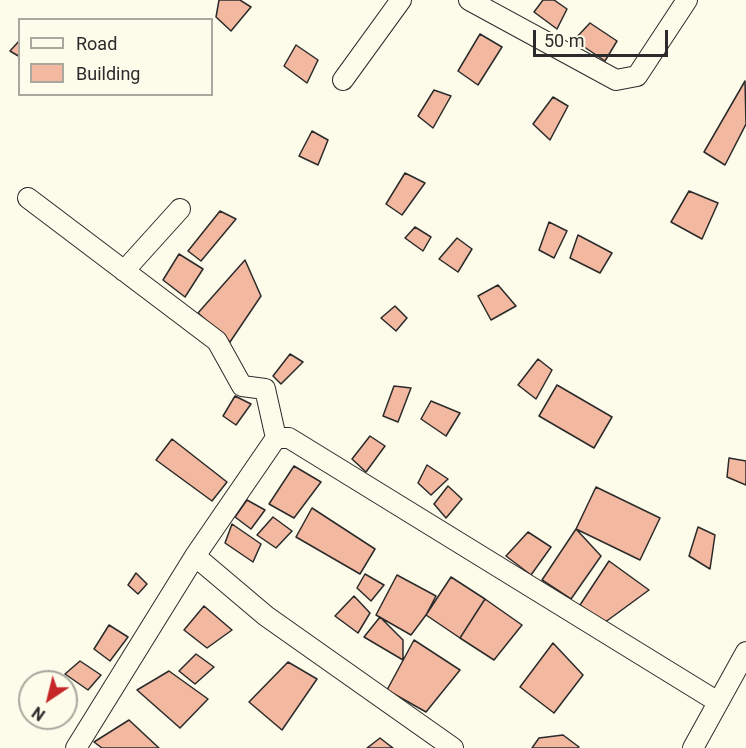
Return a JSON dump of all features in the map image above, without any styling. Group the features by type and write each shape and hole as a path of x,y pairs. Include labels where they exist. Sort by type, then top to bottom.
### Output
{"street":[{"path":"343,80 401,0"},
{"path":"469,0 616,81 637,76 687,0"},
{"path":"28,198 217,341 242,386 265,389 276,438 195,556 76,748"},
{"path":"124,271 180,209"},
{"path":"276,438 289,438 718,702"},
{"path":"195,556 266,616 453,748"},
{"path":"693,748 746,652"}],"building":[{"path":"219,0 240,0 251,7 231,31 216,17"},
{"path":"543,0 554,0 567,9 557,29 534,12"},
{"path":"590,23 617,41 605,61 574,40"},
{"path":"480,34 502,47 478,85 458,71"},
{"path":"18,42 18,56 10,51"},
{"path":"296,45 318,60 307,83 284,66"},
{"path":"745,81 746,124 725,165 704,152"},
{"path":"434,90 451,96 433,128 418,116"},
{"path":"553,97 568,106 550,140 533,124"},
{"path":"312,131 328,140 318,165 299,156"},
{"path":"405,173 425,183 402,215 386,204"},
{"path":"689,191 718,203 702,239 671,222"},
{"path":"220,211 236,219 201,261 188,251"},
{"path":"549,222 567,231 554,258 539,250"},
{"path":"415,227 431,237 423,251 405,238"},
{"path":"578,235 612,253 600,273 570,258"},
{"path":"457,238 472,249 458,272 439,259"},
{"path":"179,254 203,269 185,297 163,280"},
{"path":"245,260 261,296 230,342 198,313"},
{"path":"498,285 516,306 491,320 478,296"},
{"path":"395,306 407,318 396,331 381,318"},
{"path":"290,354 303,362 281,384 273,376"},
{"path":"538,359 552,370 536,399 518,385"},
{"path":"557,385 612,417 594,448 539,416"},
{"path":"394,386 411,388 398,422 383,416"},
{"path":"235,396 251,404 236,425 223,416"},
{"path":"431,401 460,413 446,436 421,419"},
{"path":"370,436 385,446 366,472 352,459"},
{"path":"172,439 227,482 212,501 156,460"},
{"path":"729,458 746,461 746,485 727,477"},
{"path":"427,465 448,479 431,495 418,483"},
{"path":"294,466 321,482 294,518 269,504"},
{"path":"448,486 462,499 446,518 434,504"},
{"path":"596,487 660,518 640,560 576,529"},
{"path":"247,500 265,510 251,529 235,517"},
{"path":"312,508 375,549 360,574 296,537"},
{"path":"273,517 292,531 276,548 257,535"},
{"path":"232,524 261,544 253,562 225,543"},
{"path":"698,527 715,535 710,569 689,556"},
{"path":"576,529 601,556 571,599 542,580"},
{"path":"528,532 551,547 531,575 506,556"},
{"path":"609,561 649,590 604,623 580,605"},
{"path":"136,573 147,584 138,594 128,585"},
{"path":"365,574 384,585 371,601 357,588"},
{"path":"397,575 436,596 426,615 411,635 376,615"},
{"path":"451,577 485,599 460,638 426,615"},
{"path":"354,596 370,613 358,633 335,616"},
{"path":"485,599 522,625 494,660 460,638"},
{"path":"204,606 232,630 207,648 184,630"},
{"path":"380,617 403,640 403,660 364,637"},
{"path":"109,625 128,637 110,661 94,649"},
{"path":"414,640 460,670 426,712 387,690"},
{"path":"553,643 583,675 554,713 520,687"},
{"path":"196,654 214,667 195,684 179,671"},
{"path":"80,661 101,675 88,690 78,683 78,670 70,670"},
{"path":"288,662 317,679 282,730 249,702"},
{"path":"169,671 208,699 180,728 137,690"},
{"path":"129,720 159,748 102,748 94,742"},
{"path":"563,735 579,747 532,748 539,738"},
{"path":"380,738 393,748 367,748"}]}
